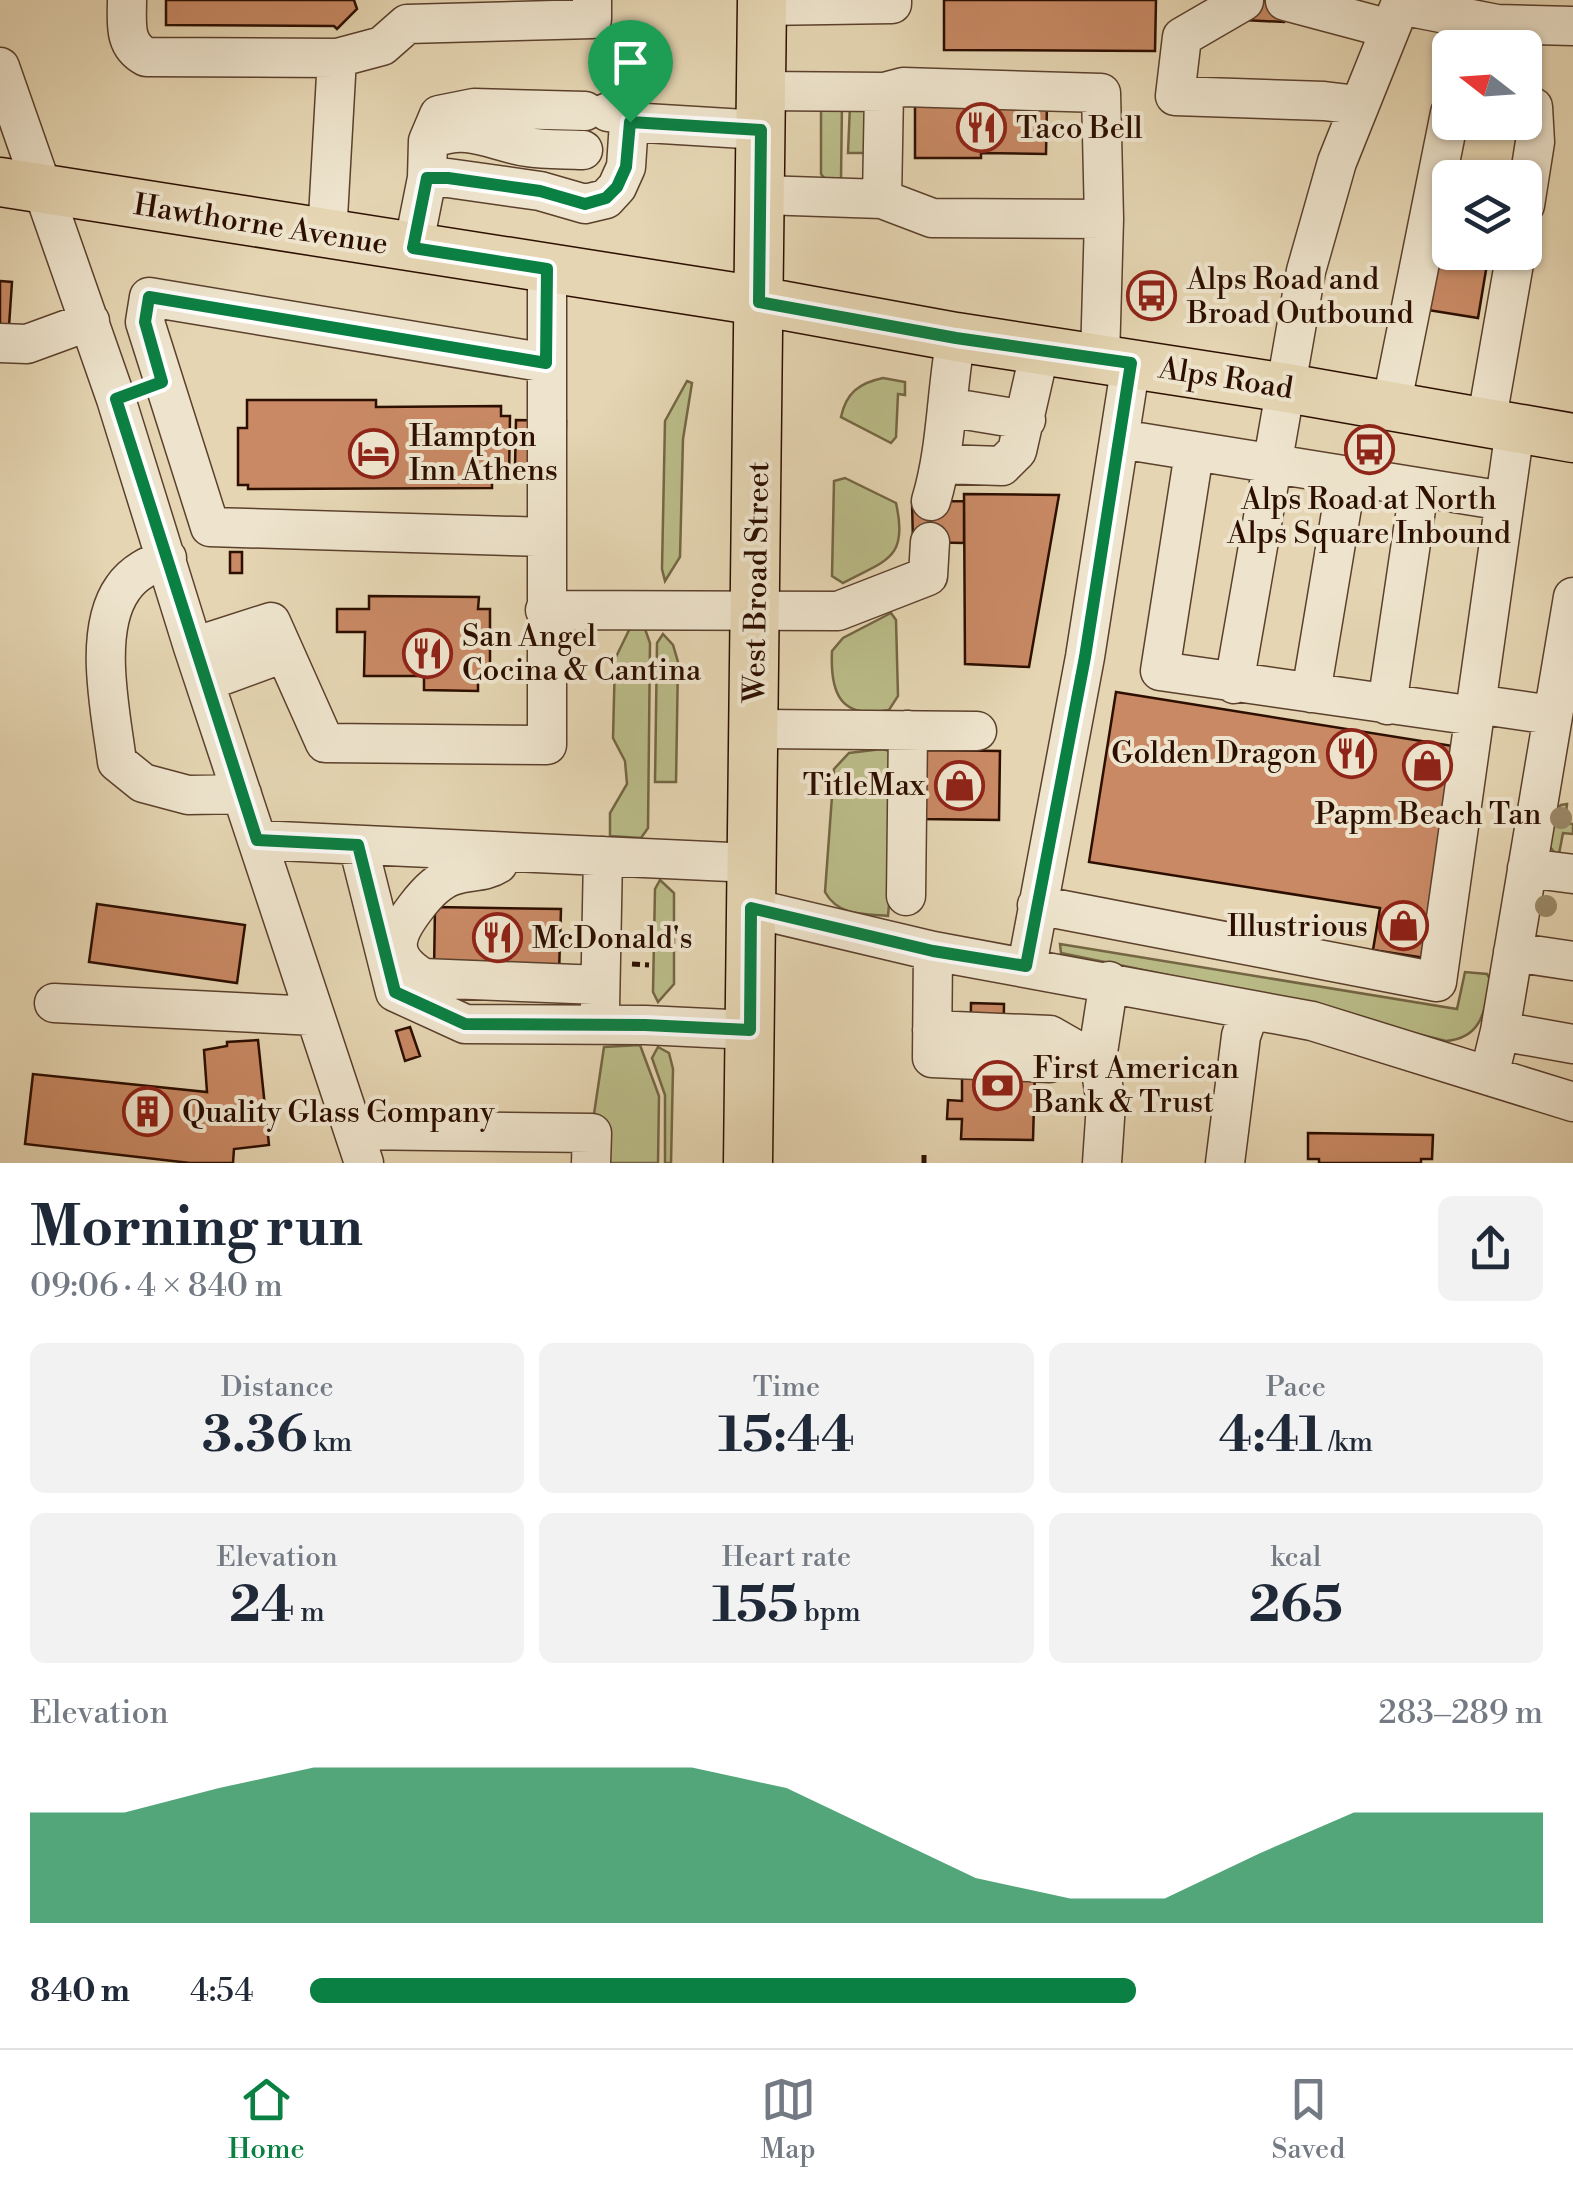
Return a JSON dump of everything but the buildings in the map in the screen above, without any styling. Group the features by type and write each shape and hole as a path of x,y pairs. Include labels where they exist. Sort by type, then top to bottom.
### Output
{"main road":[{"name":"West Broad Street","path":"748,1163 761,110 755,5"},
{"name":"Hawthorne Avenue","path":"21,186 759,302"},
{"name":"Alps Road","path":"759,302 956,338 1115,360 1573,438"}],"street":[{"path":"127,0 128,36 134,51 146,58 337,58 382,46 407,12 592,19 592,0"},
{"path":"755,5 892,4 892,0"},
{"path":"1244,1 1182,37 1175,96 1324,100 1357,106"},
{"path":"1285,2 1400,9 1497,24 1573,26"},
{"path":"1234,684 1306,271 1357,106 1400,9"},
{"path":"327,235 337,58"},
{"path":"0,67 21,186 90,321 199,665 359,1146 592,1133 591,1163"},
{"path":"413,248 427,160 439,115 474,108 605,132 903,87 1101,93 1104,219 1120,439 1085,657 1026,966"},
{"path":"882,199 884,92"},
{"path":"427,160 448,178 540,191 585,204 606,198 617,187 626,167 605,132"},
{"path":"1391,406 1445,140"},
{"path":"760,195 882,199 932,218 1104,219"},
{"path":"199,665 277,638 325,744 547,744 547,269"},
{"path":"1038,905 1438,982 1504,501 1500,426 1514,270"},
{"path":"546,363 149,297 145,322 210,526 546,537"},
{"path":"0,342 27,344 90,321"},
{"path":"931,502 942,464 956,338"},
{"path":"942,464 1002,466 1017,452 1040,350"},
{"path":"116,399 162,382"},
{"path":"946,407 1026,420"},
{"path":"1120,439 1504,501"},
{"path":"1194,452 1160,671 1388,705 1552,715"},
{"path":"1311,693 1347,477"},
{"path":"1388,705 1419,489"},
{"path":"545,610 838,611 928,576 930,542"},
{"path":"167,558 145,567 121,590 107,626 108,686 117,762 143,783 188,795 242,794"},
{"path":"1489,1076 1527,868 1556,787 1552,715 1573,597"},
{"path":"754,728 977,731"},
{"path":"906,896 908,730"},
{"path":"257,840 603,856 752,886 933,951 1312,1021 1573,1102"},
{"path":"358,845 395,992 465,1024 750,1030"},
{"path":"516,852 490,869 452,876 431,890 398,931 398,953 406,967 423,978 600,985"},
{"path":"600,1025 603,856"},
{"path":"1527,868 1573,874"},
{"path":"933,951 932,1037 1050,1035 1088,1052"},
{"path":"1514,952 1573,961"},
{"path":"1102,1163 1106,1104 1088,1052 1109,981"},
{"path":"54,1003 315,1016"},
{"path":"1225,1163 1238,1055 1250,1010"},
{"path":"1500,1031 1573,1044"}],"path":[{"path":"924,1154 924,1163"}],"green space":[{"path":"842,104 841,180 825,179 821,174 821,110"},
{"path":"850,105 867,107 873,153 848,153"},
{"path":"883,378 905,382 905,395 898,394 896,437 891,443 841,417 855,390"},
{"path":"687,381 692,383 683,439 680,557 665,581 665,421"},
{"path":"845,478 896,503 899,536 896,547 882,563 843,583 832,576 834,481"},
{"path":"891,613 896,620 898,696 889,710 859,711 849,707 836,691 832,651 843,638"},
{"path":"630,628 645,629 650,643 648,828 641,838 610,836 610,813 627,784 625,761 613,738 615,659"},
{"path":"663,634 673,645 678,662 676,782 655,782 657,643"},
{"path":"890,751 895,903 889,904 888,916 844,910 825,892 834,769 849,753"},
{"path":"1567,804 1565,823 1573,824 1573,834 1563,833 1556,854 1549,846 1555,810"},
{"path":"660,880 674,893 674,984 658,1002 653,992 655,889"},
{"path":"1060,944 1457,1009 1465,972 1487,974 1490,979 1484,1011 1475,1028 1458,1039 1446,1041 1245,991 1061,953"},
{"path":"640,1045 659,1096 658,1163 606,1163 601,1121 594,1114 604,1047"},
{"path":"658,1047 669,1053 673,1069 671,1163 665,1163 665,1095 652,1058"}],"place":[{"name":"Taco Bell","path":"981,128"},
{"name":"Alps Road and Broad Outbound","path":"1152,296"},
{"name":"Alps Road at North Alps Square Inbound","path":"1369,450"},
{"name":"Hampton Inn Athens","path":"374,453"},
{"name":"San Angel Cocina & Cantina","path":"427,653"},
{"name":"Golden Dragon","path":"1352,753"},
{"name":"Papm Beach Tan","path":"1428,765"},
{"name":"TitleMax","path":"960,785"},
{"name":"Illustrious","path":"1403,926"},
{"name":"McDonald's","path":"497,938"},
{"name":"First American Bank & Trust","path":"998,1085"},
{"name":"Quality Glass Company","path":"147,1112"}],"route":[{"path":"630,122 761,130 759,302 956,338 1131,363 1085,657 1026,966 933,951 751,908 750,1030 465,1024 395,992 358,845 257,840 116,399 162,382 145,322 149,297 546,363 547,269 413,248 427,178 540,191 585,204 606,198 617,187 626,167 630,122"}]}
